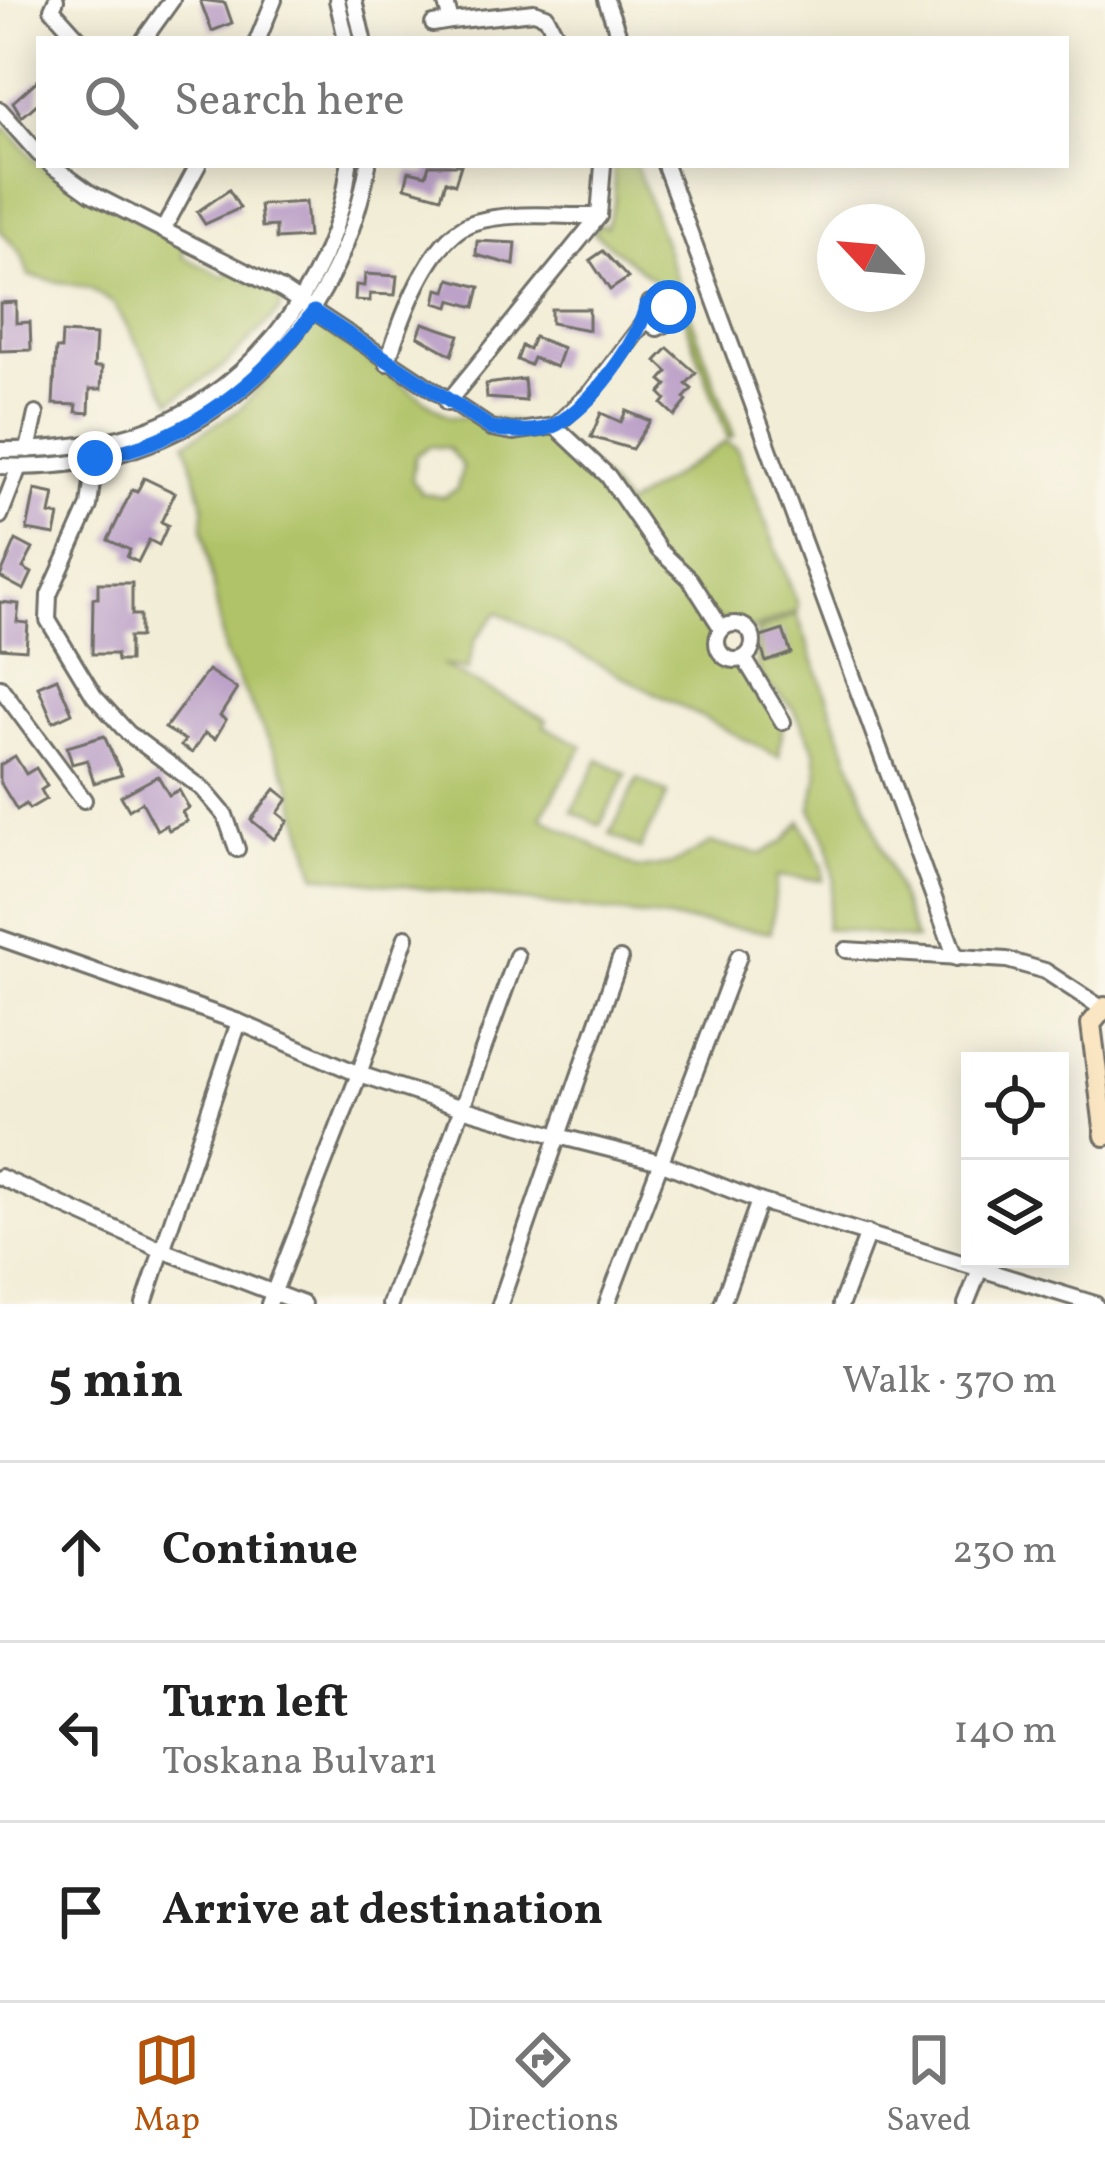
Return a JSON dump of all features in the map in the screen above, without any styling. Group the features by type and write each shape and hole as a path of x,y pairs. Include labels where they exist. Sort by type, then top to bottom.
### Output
{"main road":[{"path":"1103,1007 1091,1024 1105,1136"}],"street":[{"path":"56,0 52,9 76,36"},
{"path":"146,36 172,0"},
{"path":"259,36 274,0"},
{"path":"337,0 345,36"},
{"path":"355,0 362,36"},
{"path":"445,0 451,21"},
{"path":"606,0 619,36"},
{"path":"433,24 534,12 546,16 556,36"},
{"path":"0,110 36,151"},
{"path":"55,168 90,193 307,307 491,428 512,432 555,426 591,392 646,320"},
{"path":"163,230 196,168"},
{"path":"0,450 122,437 176,413 238,372 307,307 348,168"},
{"path":"0,466 95,458 172,434 227,402 271,364 348,242 367,168"},
{"path":"447,403 599,216 604,168"},
{"path":"666,168 956,958"},
{"path":"387,363 404,311 425,271 471,222 599,216"},
{"path":"28,450 36,415"},
{"path":"555,426 608,476 659,550 690,578 722,628 718,651 733,661 744,658 753,643 750,632 740,624 722,628"},
{"path":"95,458 88,506 49,596 48,620 94,696 128,733 203,789 225,815 237,849"},
{"path":"0,516 19,467"},
{"path":"744,658 783,722"},
{"path":"0,687 84,800"},
{"path":"270,1300 359,1074 406,937"},
{"path":"0,938 239,1022 359,1074 462,1108 657,1161 759,1201 961,1258"},
{"path":"846,950 1007,960 1046,971 1103,1007"},
{"path":"390,1304 518,956"},
{"path":"607,1304 657,1161 739,956"},
{"path":"500,1304 620,959"},
{"path":"144,1304 239,1022"},
{"path":"0,1178 270,1300 303,1304"},
{"path":"722,1304 759,1201"},
{"path":"842,1304 868,1233"},
{"path":"967,1304 980,1268"},
{"path":"992,1268 1086,1304"}],"green space":[{"path":"6,127 36,162 36,168 44,168 185,247 182,256 225,277 230,270 282,298 280,310 223,367 171,401 114,304 89,288 29,276 22,255 0,230 0,132"},
{"path":"613,168 637,168 734,436 728,438 674,289 664,288 594,233 600,224 606,227 615,200"},
{"path":"316,324 449,417 507,421 551,436 588,464 626,506 726,442 737,448 798,605 797,611 753,629 722,619 716,646 722,656 739,660 783,722 779,757 498,612 475,640 468,670 441,665 547,720 544,726 583,746 541,817 638,869 673,864 711,843 761,854 784,841 801,821 823,867 823,880 777,876 771,932 316,875 289,780 225,654 203,528 204,507 186,442 240,409","holes":["429,446 448,448 463,466 457,489 443,497 422,493 412,480 415,456"]},
{"path":"797,614 916,940 825,928 834,879 828,844 811,809 818,776 815,750 794,709 767,684 756,664 757,631"},
{"path":"599,759 627,774 600,825 572,811"},
{"path":"638,779 668,794 640,849 610,834"}],"building":[{"path":"200,0 225,3 232,23 212,31"},
{"path":"36,82 36,105 22,117 13,102"},
{"path":"428,168 460,168 455,184 446,181 441,197 405,187 409,171 426,175"},
{"path":"229,190 240,208 205,224 197,212"},
{"path":"305,202 308,237 276,239 276,226 262,227 260,205"},
{"path":"477,241 516,243 514,265 476,255"},
{"path":"603,251 628,278 610,290 590,260"},
{"path":"365,274 397,276 395,295 370,294 370,301 355,300 356,285 364,286"},
{"path":"450,279 480,287 475,307 451,300 449,307 435,303 438,289 446,291"},
{"path":"16,302 16,323 30,322 31,350 0,351 0,303"},
{"path":"551,309 589,309 589,330 551,323"},
{"path":"423,323 459,335 452,355 418,336"},
{"path":"62,333 96,335 94,367 102,367 101,389 90,389 89,413 76,412 77,405 53,404 56,349 61,349"},
{"path":"534,337 563,348 556,367 533,358 530,365 517,360 522,346 529,349"},
{"path":"668,348 696,373 686,384 692,389 684,398 687,401 675,416 662,404 666,399 660,393 667,385 661,380 668,372 656,361"},
{"path":"524,379 526,401 487,398 486,384"},
{"path":"626,411 650,421 632,449 591,437 601,413 621,422"},
{"path":"144,478 175,493 161,522 168,525 159,545 149,540 138,562 127,557 130,550 108,540 132,490 137,492"},
{"path":"35,490 54,494 50,514 59,516 55,535 27,530"},
{"path":"16,540 33,549 23,568 32,573 24,590 0,577"},
{"path":"98,583 132,583 132,615 140,615 140,637 129,637 129,661 117,661 116,654 92,654 93,598 98,598"},
{"path":"0,602 19,604 17,622 28,623 26,650 0,648"},
{"path":"783,630 791,653 766,662 758,638"},
{"path":"208,670 237,689 220,716 226,720 215,739 205,733 192,753 181,746 185,740 165,728"},
{"path":"57,678 72,713 53,722 38,686"},
{"path":"104,736 122,775 94,783 87,760 72,764 67,747"},
{"path":"15,756 26,774 36,768 47,786 41,790 46,799 29,809 26,804 17,810 0,782 0,765"},
{"path":"158,776 169,795 179,790 189,808 182,812 187,821 169,830 166,825 157,830 142,802 129,810 121,796"},
{"path":"275,789 288,799 278,813 288,821 274,839 251,820"}],"route":[{"path":"95,458 172,434 227,402 271,364 314,312 491,428 512,432 555,426 612,367 646,320 646,306 659,301 669,307"}]}
